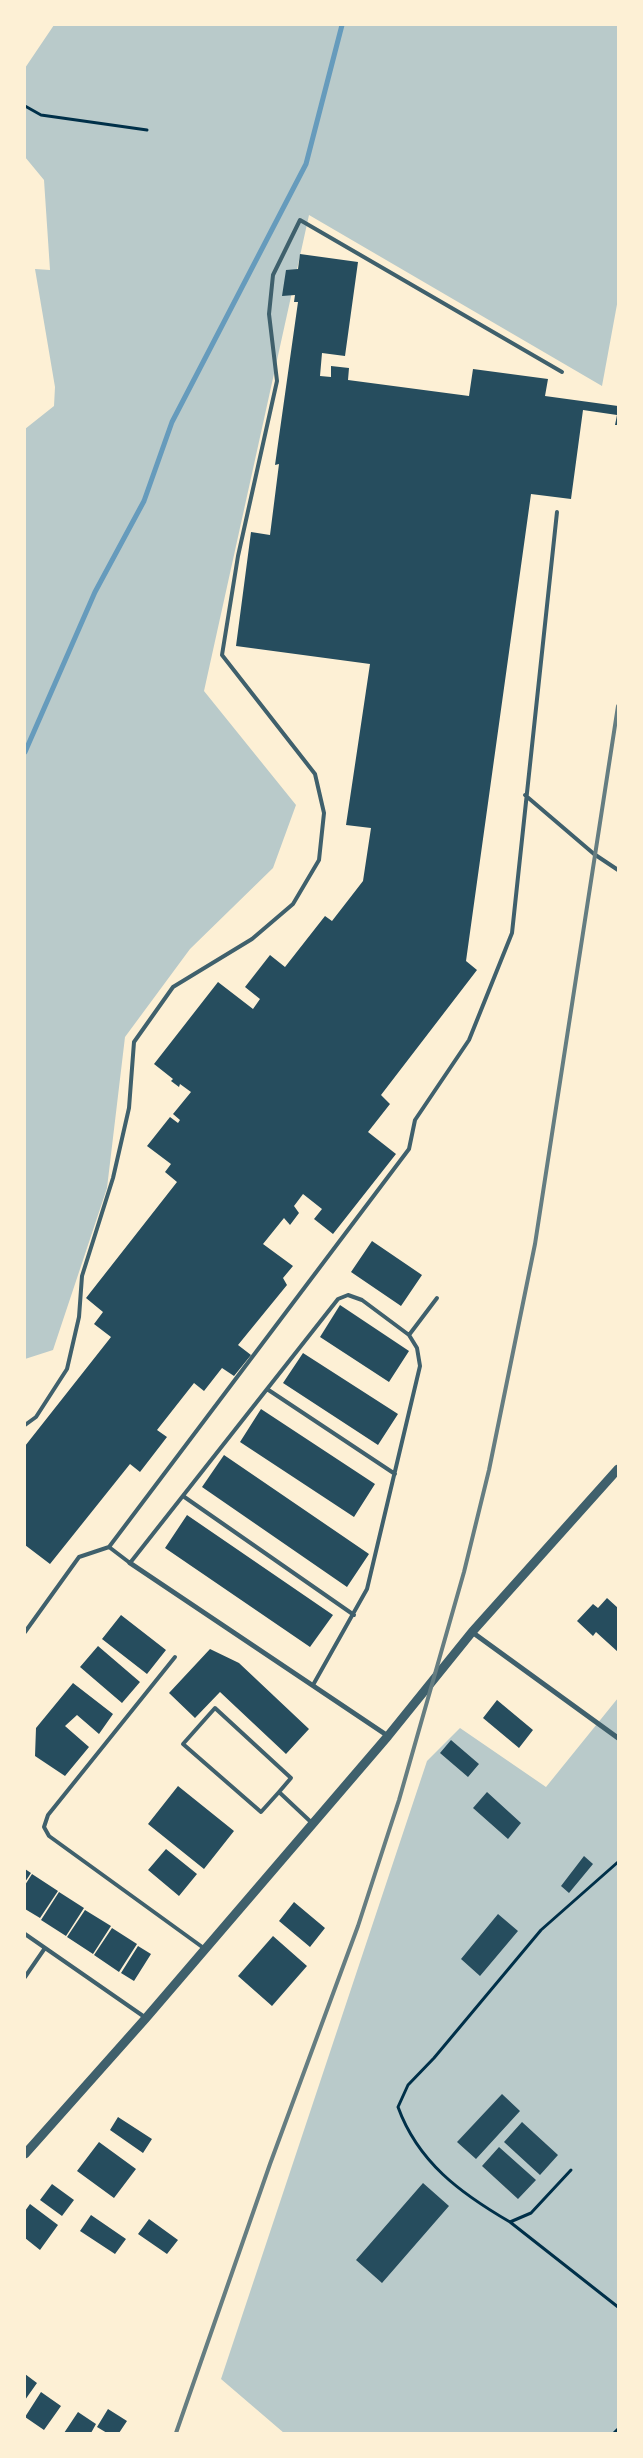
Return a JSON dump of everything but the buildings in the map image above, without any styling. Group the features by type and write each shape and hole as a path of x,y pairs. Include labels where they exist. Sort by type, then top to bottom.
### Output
{"street":[{"path":"25,2154 146,2018 388,1736 472,1632 618,1469"},
{"path":"130,1563 388,1736"},
{"path":"472,1632 618,1738"}],"lane":[{"path":"25,1425 36,1417 67,1369 79,1317 82,1276 113,1178 130,1108 134,1042 173,987 252,939 293,904 318,860 324,814 315,774 222,654 238,556 277,381 269,314 273,275 300,220 562,372"},
{"path":"25,1632 79,1557 109,1547 409,1149 415,1120 468,1040 512,933 525,795 557,512"},
{"path":"525,795 594,854 618,870"},
{"path":"109,1547 130,1563 338,1299 348,1295 362,1300 409,1335 418,1348 420,1366 367,1589 314,1686"},
{"path":"409,1335 437,1298"},
{"path":"267,1389 395,1474"},
{"path":"183,1496 354,1615"},
{"path":"176,1657 48,1815 44,1827 50,1836 205,1949"},
{"path":"215,1708 291,1778 279,1792 261,1812 183,1744 215,1708"},
{"path":"279,1792 312,1824"},
{"path":"25,1934 146,2018"},
{"path":"25,1977 45,1948"}],"path":[{"path":"25,106 41,115 147,130"},
{"path":"618,1862 541,1930 434,2058 408,2085 398,2107 406,2129 440,2172 472,2200 510,2222 618,2306"},
{"path":"510,2222 531,2213 571,2170"},
{"path":"614,2433 618,2429"}],"shaded area":[{"path":"54,25 618,25 618,299 602,386 309,215 204,691 296,805 273,868 190,949 125,1037 107,1188 53,1350 25,1359 25,429 54,406 55,387 35,269 50,270 44,180 25,157 25,68"},
{"path":"618,1698 618,2433 284,2433 221,2379 427,1761 460,1728 546,1787"}],"waterway":[{"path":"25,752 95,592 144,501 172,422 306,164 342,25"}],"railway":[{"path":"176,2433 270,2164 358,1926 399,1800 464,1572 489,1470 535,1244 618,706"}]}
